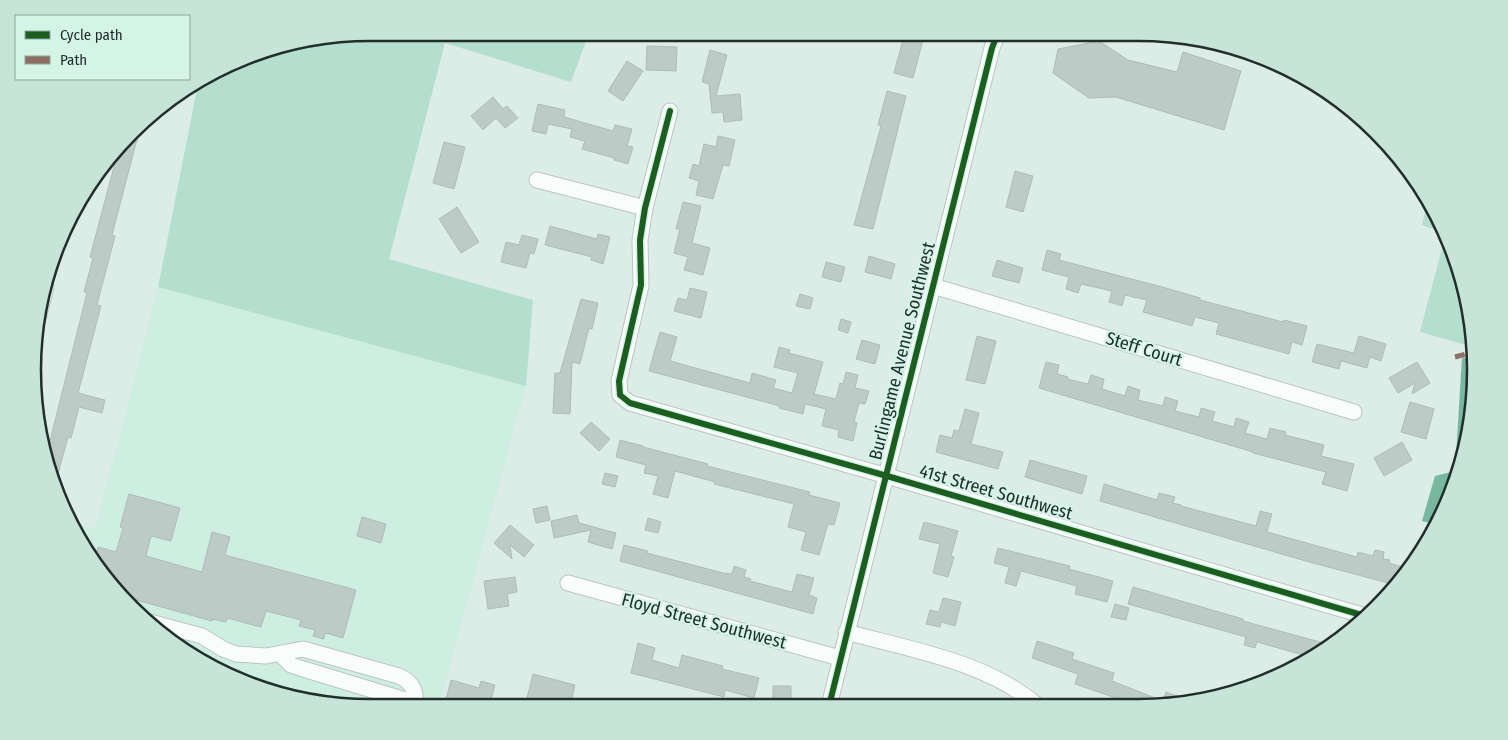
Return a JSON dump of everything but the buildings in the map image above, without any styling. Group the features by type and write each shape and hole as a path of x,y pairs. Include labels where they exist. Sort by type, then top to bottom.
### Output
{"street":[{"name":"Burlingame Avenue Southwest","path":"831,699 995,41"},
{"path":"537,180 645,208 670,111"},
{"name":"41st Street Southwest","path":"645,208 640,240 642,285 619,381 620,395 630,403 1358,614"},
{"name":"Steff Court","path":"933,286 1354,412"},
{"name":"Floyd Street Southwest","path":"568,583 840,658"},
{"path":"164,626 202,636 236,654 258,656 307,650 399,676 408,680 413,686 415,699"},
{"path":"846,632 969,666 1021,691 1030,699"},
{"path":"281,654 292,664 300,668 396,699"}],"shaded area":[{"path":"370,41 586,41 571,82 445,43 389,259 533,300 526,386 158,287 197,91 206,85 244,66 264,59 285,52 327,44"},
{"path":"1425,211 1435,230 1422,225"},
{"path":"1443,246 1456,285 1466,345 1420,332"},
{"path":"158,287 526,386 441,699 370,699 327,696 285,688 244,674 225,665 170,631 123,587 97,553 80,525 95,529"},
{"path":"1462,357 1466,358 1466,392 1456,455"},
{"path":"1450,472 1442,496 1429,523 1422,521 1435,476"}],"marked path":[{"path":"1455,357 1466,354"}],"cycle path":[{"path":"831,699 995,41"},
{"path":"670,111 645,208 640,240 641,285 619,381 620,395 630,403 1358,614"}]}
